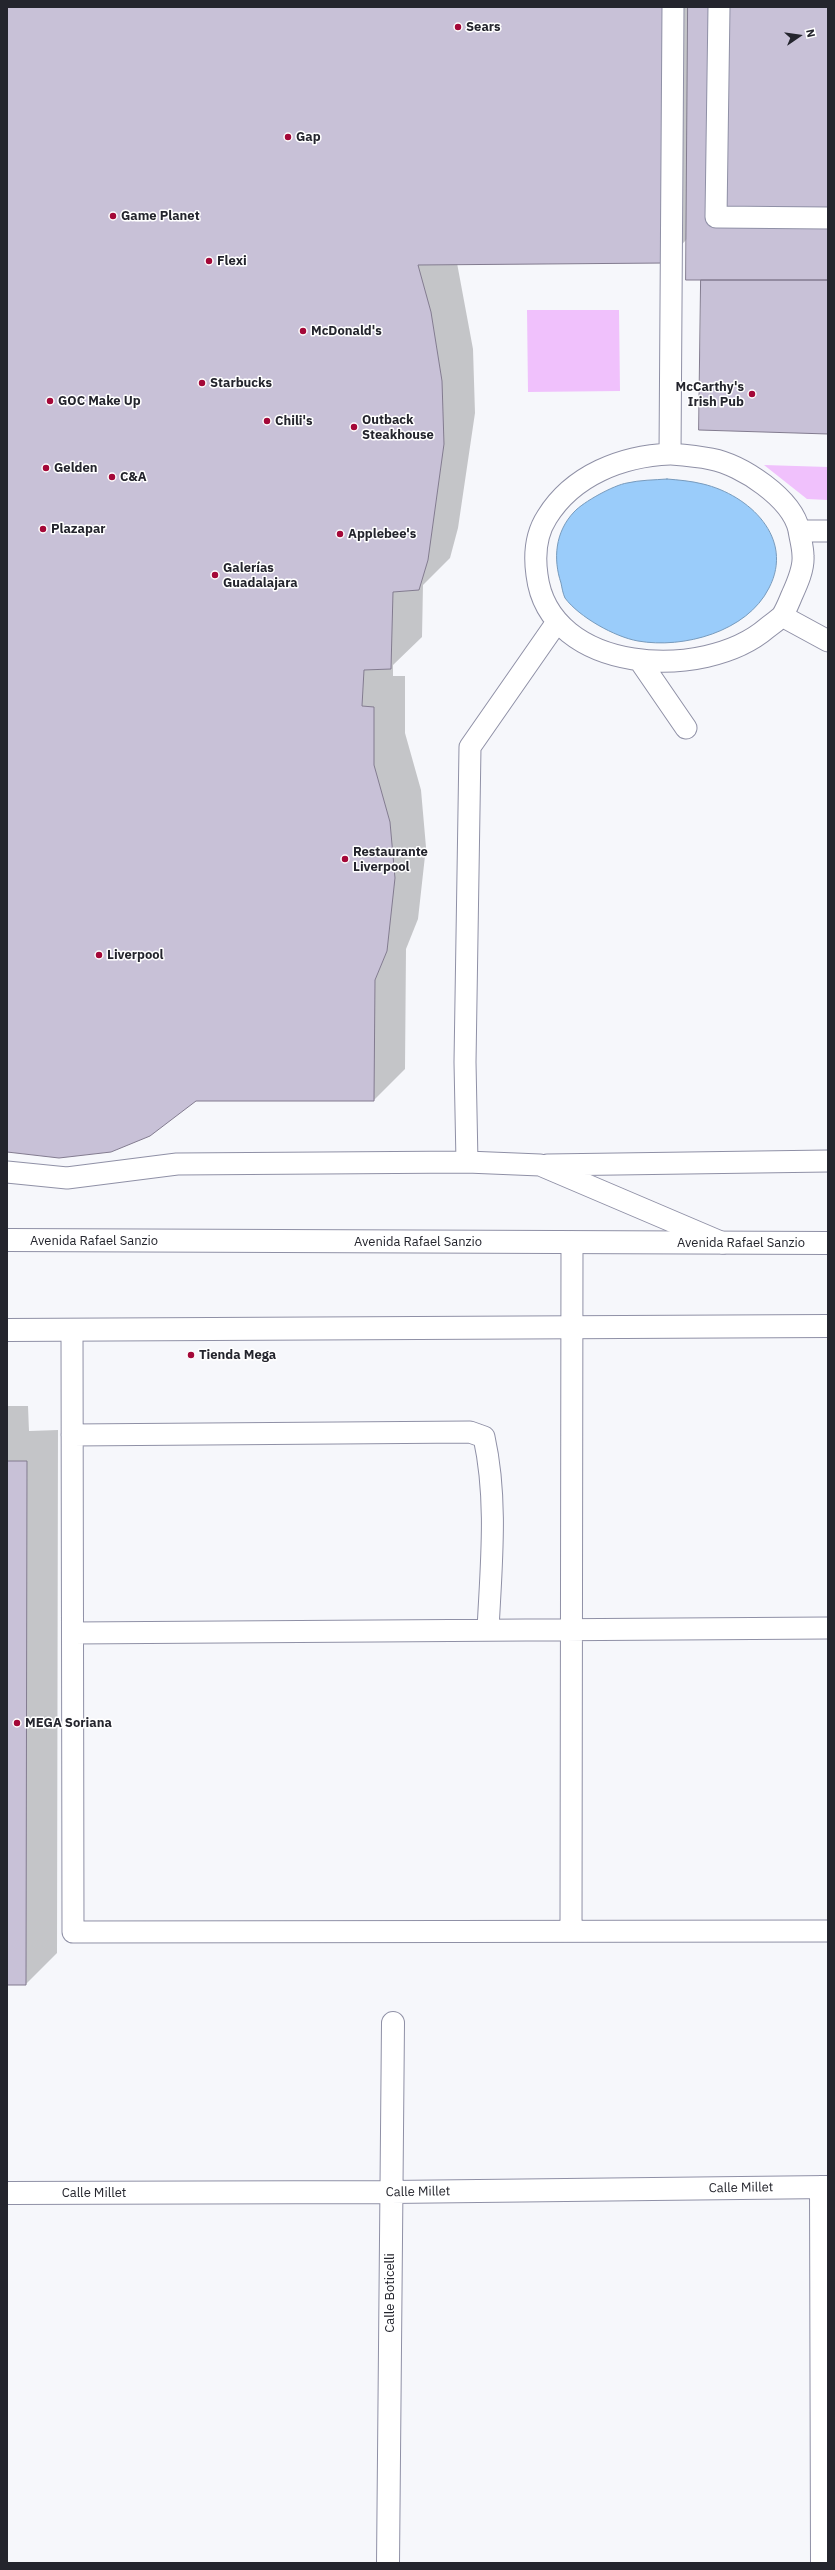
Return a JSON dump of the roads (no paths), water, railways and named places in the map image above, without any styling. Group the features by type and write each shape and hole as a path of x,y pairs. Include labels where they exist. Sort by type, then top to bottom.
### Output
{"street":[{"name":"Avenida Rafael Sanzio","path":"7,1240 725,1244 828,1243"},
{"path":"7,1330 828,1326"},
{"name":"Calle Boticelli","path":"388,2563 393,2023"},
{"path":"822,2563 824,2187"},
{"name":"Calle Millet","path":"7,2193 391,2192 824,2187"}],"lane":[{"path":"670,454 673,7"},
{"path":"719,7 716,217 828,218"},
{"path":"670,454 713,459 745,473 775,492 796,520 799,531 804,557 798,583 782,616 757,637 725,652 679,662 640,661 587,645 557,622 538,588 534,558 540,528 557,500 578,482 612,465 645,455 670,454"},
{"path":"799,531 828,531"},
{"path":"782,616 828,641"},
{"path":"466,1162 465,1062 470,747 557,622"},
{"path":"640,661 686,728"},
{"path":"7,1172 67,1178 177,1164 466,1162 540,1165 828,1160"},
{"path":"540,1165 725,1244"},
{"path":"571,1931 572,1242"},
{"path":"72,1330 73,1932 828,1931"},
{"path":"72,1435 470,1432 484,1437 490,1466 492,1531 488,1630"},
{"path":"73,1633 828,1628"}],"water":[{"path":"667,479 703,484 720,490 736,498 751,509 763,521 772,536 776,552 776,570 769,588 759,603 746,616 730,626 712,634 693,639 656,643 638,641 608,631 588,619 565,598 558,574 557,546 559,537 568,520 578,508 591,499 621,484 637,481"}],"place":[{"name":"Sears","path":"458,27"},
{"name":"Gap","path":"288,137"},
{"name":"Game Planet","path":"113,216"},
{"name":"Flexi","path":"209,261"},
{"name":"McDonald's","path":"303,331"},
{"name":"Starbucks","path":"202,383"},
{"name":"McCarthy's Irish Pub","path":"752,394"},
{"name":"GOC Make Up","path":"50,401"},
{"name":"Chili's","path":"267,421"},
{"name":"Outback Steakhouse","path":"354,427"},
{"name":"Gelden","path":"46,468"},
{"name":"C&A","path":"112,477"},
{"name":"Plazapar","path":"43,529"},
{"name":"Applebee's","path":"340,534"},
{"name":"Galerías Guadalajara","path":"215,575"},
{"name":"Restaurante Liverpool","path":"345,859"},
{"name":"Liverpool","path":"99,955"},
{"name":"Tienda Mega","path":"191,1355"},
{"name":"MEGA Soriana","path":"17,1723"}]}
